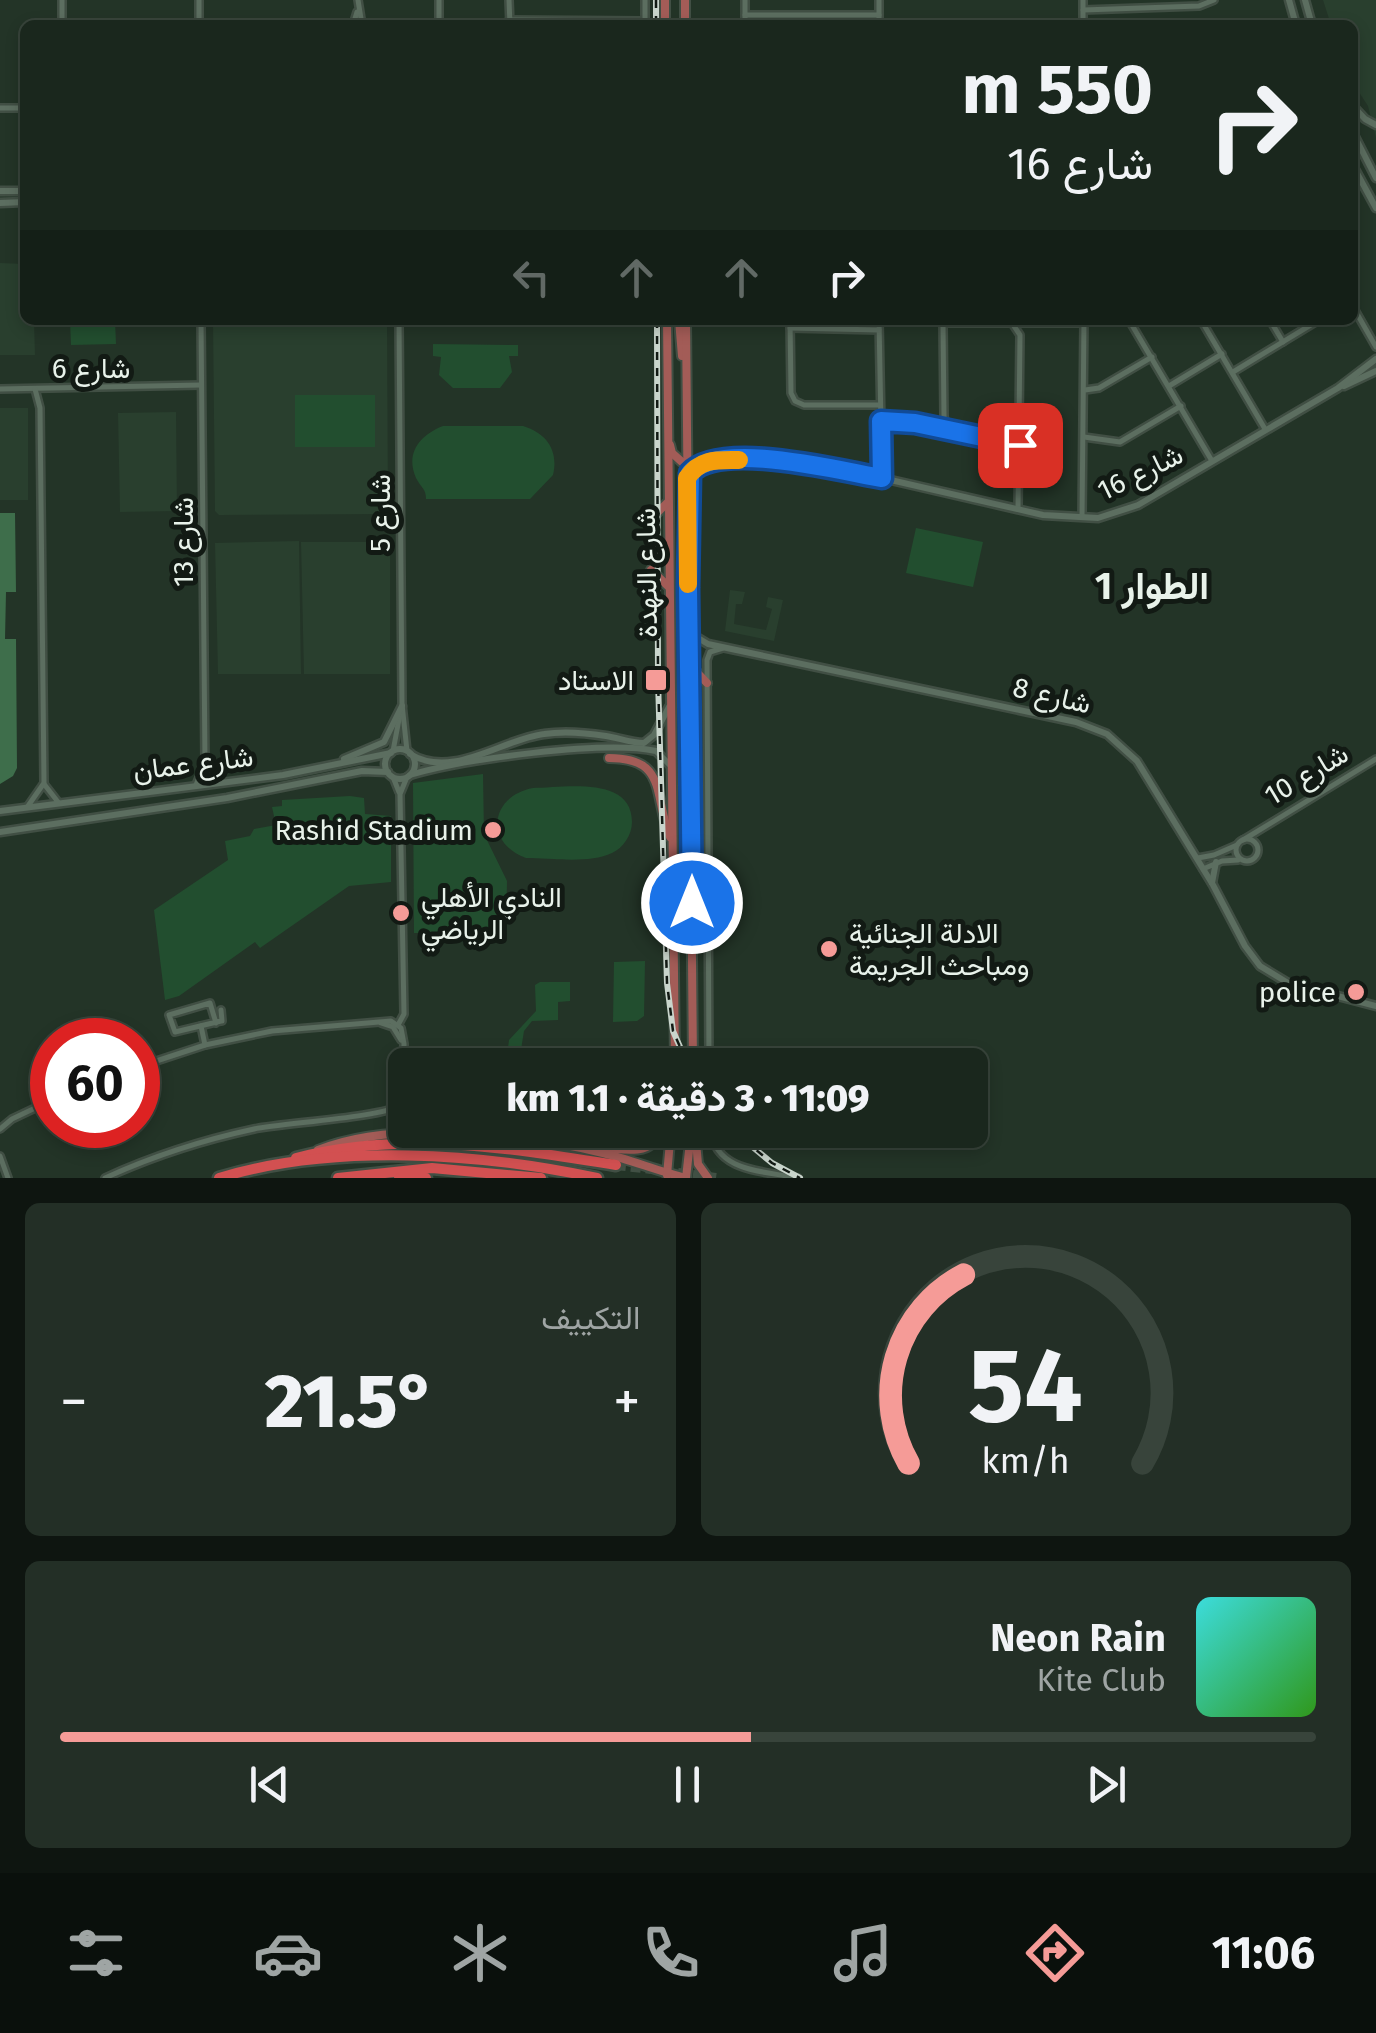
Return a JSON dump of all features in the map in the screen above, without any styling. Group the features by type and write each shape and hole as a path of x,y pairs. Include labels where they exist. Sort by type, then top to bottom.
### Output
{"highway":[{"path":"219,1178 309,1154 382,1145 498,1146 616,1165"},
{"path":"276,1164 440,1156 597,1178"},
{"path":"338,1178 432,1168 541,1178"},
{"path":"399,1178 426,1178"}],"main road":[{"name":"شارع النهدة","path":"667,325 676,1048"},
{"name":"شارع النهدة","path":"682,325 693,1048"},
{"path":"667,346 671,450 678,460 707,461"},
{"path":"650,520 668,503"},
{"path":"650,570 668,588"},
{"path":"688,659 707,683"},
{"path":"609,758 634,759 649,769 672,842"},
{"path":"692,903 709,875"},
{"path":"309,1154 338,1143 388,1136"},
{"path":"580,1148 640,1163 667,1176 686,1178 690,1148"},
{"path":"587,1149 646,1148"},
{"path":"667,1176 669,1148"},
{"path":"696,1148 698,1164 708,1178"},
{"path":"640,1163 654,1178"}],"street":[{"path":"358,0 361,20"},
{"path":"745,0 745,20"},
{"path":"879,0 879,20"},
{"path":"1083,5 1208,5 1214,0"},
{"path":"355,20 358,10"},
{"path":"745,15 879,14"},
{"path":"1358,143 1376,178"},
{"path":"1358,175 1376,208"},
{"path":"1358,316 1376,347 1375,360"},
{"name":"شارع 13","path":"194,786 202,778 205,764 201,325"},
{"name":"شارع 5","path":"398,325 402,706 409,753"},
{"path":"790,325 791,392 795,401 804,405 880,405"},
{"path":"807,325 879,325 879,477"},
{"path":"943,325 944,417 949,430"},
{"path":"1013,325 1020,335 1018,509"},
{"path":"1084,325 1085,519"},
{"path":"1132,325 1214,460"},
{"path":"1204,325 1268,428"},
{"path":"1273,325 1283,342"},
{"path":"1233,372 1311,325"},
{"path":"1169,386 1222,354"},
{"path":"1085,390 1100,388 1152,358"},
{"name":"شارع 16","path":"1338,388 1375,360"},
{"name":"شارع 16","path":"707,461 778,460 1085,519 1128,510 1338,388 1376,371"},
{"path":"40,407 46,388"},
{"name":"شارع 6","path":"0,389 201,388"},
{"path":"28,806 44,784 40,407 35,389"},
{"path":"1084,437 1120,442 1181,406"},
{"path":"881,421 1020,445"},
{"path":"687,446 707,461"},
{"path":"687,478 707,461"},
{"name":"شارع 8","path":"688,632 708,644 1093,727 1120,742 1137,761 1245,946 1266,971 1288,984 1357,998 1376,1006"},
{"path":"688,659 708,644"},
{"path":"710,1048 708,654 726,647"},
{"path":"335,763 384,742 402,706"},
{"name":"شارع 5","path":"392,752 402,706"},
{"path":"398,1025 404,1014 400,794 386,762 392,752 409,753 434,763 487,754 526,738 549,734 602,735 644,742 654,736 669,707"},
{"path":"390,774 409,776 497,759 612,749 656,751 670,765"},
{"name":"شارع عمان","path":"0,812 282,775 392,752"},
{"path":"400,794 415,764 409,753"},
{"name":"شارع 10","path":"1196,858 1214,856 1240,842 1376,759"},
{"path":"205,764 210,775 220,782"},
{"name":"شارع عمان","path":"0,832 227,798 362,771 390,774"},
{"path":"44,784 58,802"},
{"name":"شارع 10","path":"1256,845 1260,828"},
{"path":"1203,869 1216,862 1242,860 1254,859 1256,845 1240,842 1237,855 1242,860"},
{"path":"1212,884 1216,862"},
{"path":"699,890 709,895"},
{"path":"216,1022 209,1002 168,1015 173,1032 201,1026 216,1022 223,1019 221,1010"},
{"path":"160,1060 206,1045 282,1029 387,1020 398,1025 404,1036 403,1048"},
{"path":"368,1022 396,1029 401,1048"},
{"path":"201,1026 206,1045"},
{"path":"0,1129 30,1110"},
{"path":"105,1178 189,1146 255,1129 386,1113"},
{"path":"0,1121 12,1119"},
{"path":"716,1148 727,1161 798,1178"},
{"path":"0,1156 8,1178"}],"shaded area":[{"path":"1323,0 1376,0 1376,138 1368,106 1358,91 1358,20 1329,20"},
{"path":"0,263 20,264 20,325 34,325 35,355 0,355"},
{"path":"70,325 115,325 116,344 71,345"},
{"path":"213,325 387,325 388,509 384,514 219,515 215,511"},
{"path":"433,344 518,345 518,356 509,356 512,372 500,388 453,388 439,375 441,357 433,356"},
{"path":"295,395 375,395 375,447 295,447"},
{"path":"0,408 28,408 28,500 0,500"},
{"path":"176,412 177,511 120,512 118,413"},
{"path":"443,426 531,429 552,450 553,475 530,499 426,499 412,461 421,440"},
{"path":"0,513 15,513 16,592 6,592 5,639 16,639 17,768 13,776 0,784"},
{"path":"916,528 983,542 973,587 906,573"},
{"path":"299,541 301,674 218,674 215,543"},
{"path":"301,542 390,542 390,674 304,674"},
{"path":"730,590 745,592 742,604 736,604 734,624 766,630 772,609 766,607 768,597 783,600 774,641 725,631"},
{"path":"483,774 484,834 507,881 506,934 414,933 413,783"},
{"path":"594,787 621,797 629,807 629,836 612,853 581,859 526,858 512,851 498,831 501,810 508,800 533,788"},
{"path":"364,798 365,814 391,816 391,882 349,886 260,948 255,942 179,996 165,1000 154,910 228,860 225,841 276,825 272,807 282,806 282,800"},
{"path":"645,961 644,1016 637,1021 613,1022 614,962"},
{"path":"570,982 570,1001 558,1002 558,1020 532,1021 524,1031 521,1048 508,1048 509,1040 536,1011 535,985"}],"tunnel":[{"path":"616,1165 651,1169"},
{"path":"678,1173 716,1178"}],"railway":[{"path":"656,0 656,20"},
{"path":"657,325 658,680 667,983 673,1031 680,1048"},
{"path":"754,1148 800,1178"}],"slow traffic":[{"path":"688,584 687,478 707,461 739,460"}],"place":[{"name":"الاستاد","path":"656,680"},
{"name":"Rashid Stadium","path":"493,830"},
{"name":"النادي الأهلي الرياضي","path":"401,913"},
{"name":"الادلة الجنائية ومباحث الجريمة","path":"829,949"},
{"name":"police","path":"1356,992"}],"district":[{"name":"الطوار 1","path":"1152,586"}],"route":[{"path":"692,903 687,478 690,473 707,461 756,459 882,478 881,421 915,423 1020,445"}]}
